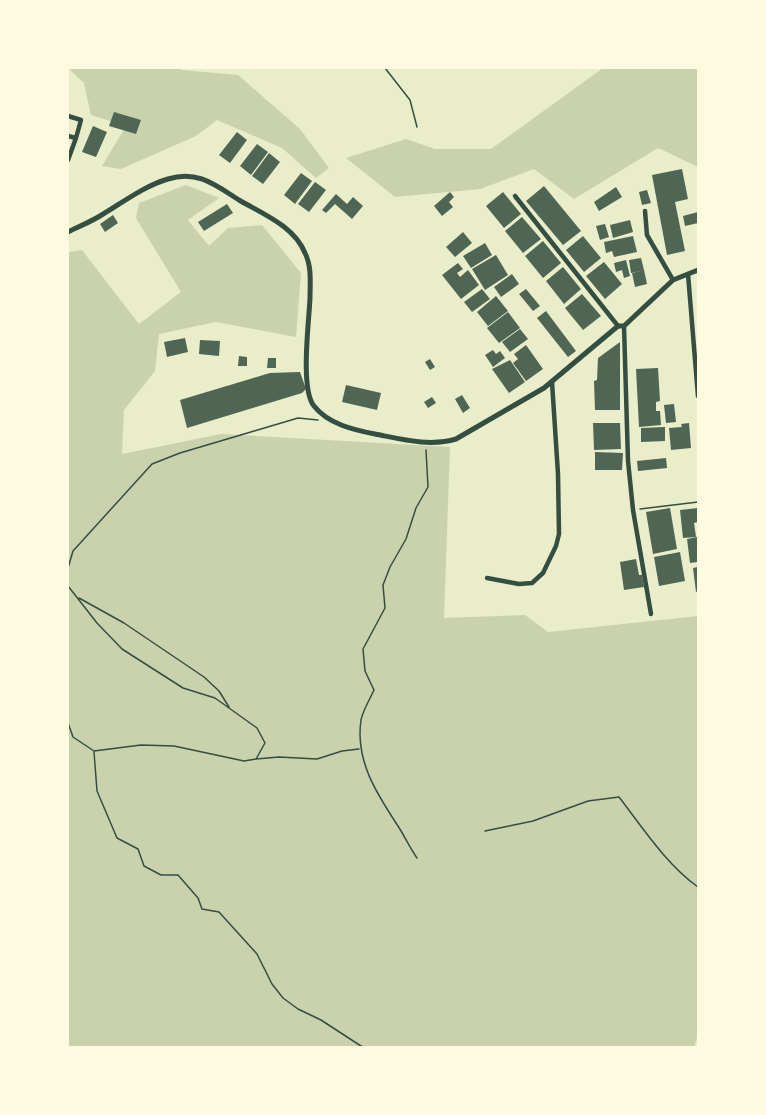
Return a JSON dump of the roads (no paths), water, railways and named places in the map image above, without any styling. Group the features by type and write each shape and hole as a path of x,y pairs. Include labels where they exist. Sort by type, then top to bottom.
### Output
{"street":[{"path":"68,116 81,120 68,160"},
{"path":"68,136 75,138"},
{"path":"68,232 146,188 168,179 190,175 209,181 294,234 306,254 310,276 306,371 310,400 318,411 327,418 356,430 427,443 448,441 463,435 552,382 673,280 699,270"},
{"path":"515,196 621,326 628,461 633,510 651,614"},
{"path":"645,211 647,235 673,280"},
{"path":"688,274 699,396"},
{"path":"487,578 519,584 532,583 543,573 556,546 559,534 558,474 552,382"}]}
